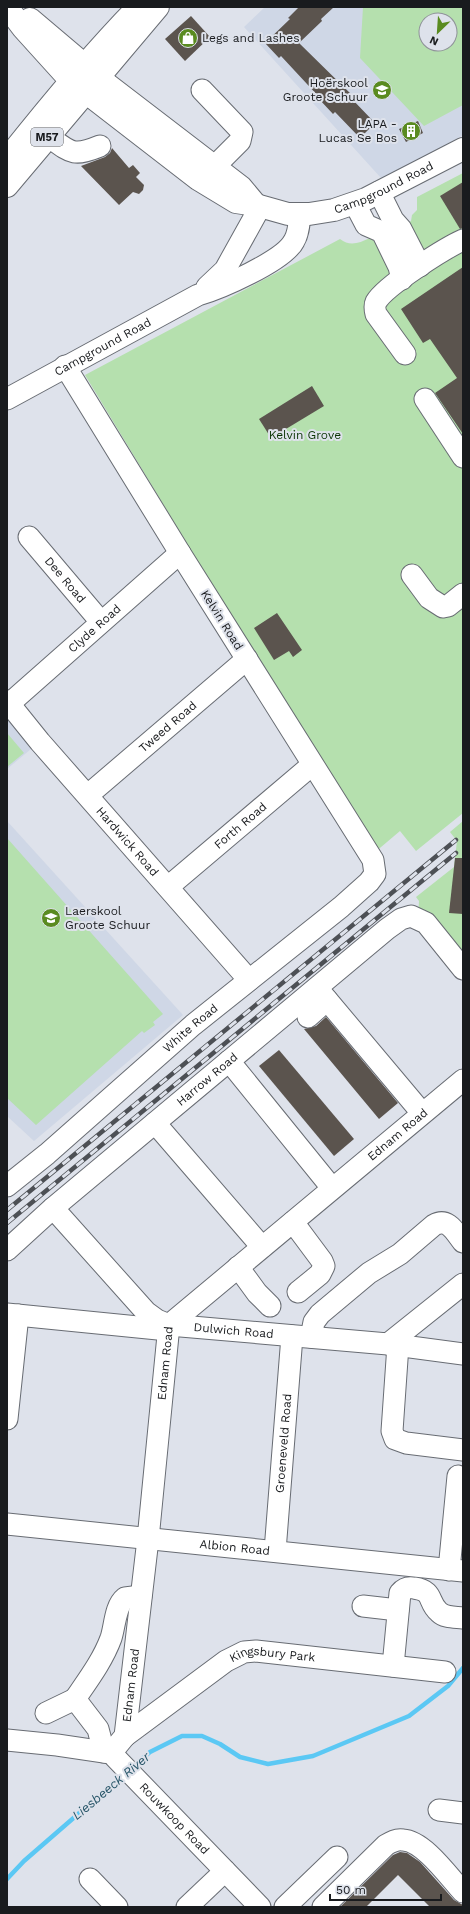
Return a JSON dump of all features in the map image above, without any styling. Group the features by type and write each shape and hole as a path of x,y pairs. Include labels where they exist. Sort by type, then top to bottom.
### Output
{"main road":[{"path":"7,7 27,33 84,78 241,187 258,206"},
{"path":"16,7 84,78"},
{"name":"M57","path":"7,186 48,136 84,78 138,7"},
{"name":"M57","path":"7,159 84,78 158,7"},
{"name":"Campground Road","path":"84,78 214,190 236,202 258,206 277,212 300,214 327,211 355,204 463,149"}],"street":[{"path":"202,90 242,132 240,141 214,168"},
{"path":"48,136 75,153 86,152 100,146"},
{"path":"378,192 393,220 402,229 412,272"},
{"path":"355,204 366,225 382,232 399,267 412,272"},
{"name":"Campground Road","path":"7,398 198,295 225,270 258,206"},
{"name":"Campground Road","path":"198,295 215,291 280,256 289,248 298,233 300,214"},
{"path":"405,354 376,314 375,308 377,300 412,272 450,246 463,240"},
{"name":"Kelvin Road","path":"65,366 312,765 373,860 375,874"},
{"path":"425,398 463,457"},
{"name":"Dee Road","path":"29,537 101,622"},
{"name":"Clyde Road","path":"8,702 180,553"},
{"path":"412,575 428,598 443,607 448,606 463,594"},
{"name":"Tweed Road","path":"88,795 247,659"},
{"name":"Hardwick Road","path":"8,702 40,742 249,980"},
{"name":"Forth Road","path":"168,887 312,765"},
{"name":"White Road","path":"7,1186 47,1154 193,1025 346,902 369,882 375,874"},
{"name":"Harrow Road","path":"7,1250 53,1208 229,1061 322,994 387,929 402,919 411,916 426,923 463,969"},
{"path":"308,1017 322,994 422,1113"},
{"path":"229,1061 332,1188"},
{"name":"Ednam Road","path":"117,1761 125,1736 148,1539 168,1328 238,1267 463,1080"},
{"path":"155,1123 262,1247"},
{"name":"Dulwich Road","path":"53,1208 146,1312 168,1328 301,1336 393,1345 463,1354"},
{"path":"293,1222 322,1261 324,1266 320,1274 298,1292"},
{"name":"Groeneveld Road","path":"275,1551 301,1336 320,1314 369,1273 400,1254 439,1222 446,1223 463,1242"},
{"path":"238,1267 257,1293 270,1306"},
{"path":"463,1284 393,1345 392,1431 395,1439 406,1443 463,1450"},
{"path":"7,1419 13,1315 168,1328"},
{"path":"456,1570 458,1476"},
{"name":"Albion Road","path":"7,1524 456,1570"},
{"path":"393,1666 400,1593 403,1589 411,1588 426,1592 435,1608 441,1614 463,1618"},
{"path":"46,1713 75,1699 106,1650 114,1630 121,1602 125,1598 141,1596"},
{"path":"363,1606 398,1610"},
{"name":"Kingsbury Park","path":"125,1736 226,1661 244,1652 256,1651 445,1672"},
{"path":"75,1699 98,1729 117,1761"},
{"path":"7,1740 57,1745 117,1761"},
{"name":"Rouwkoop Road","path":"117,1761 260,1907"},
{"path":"439,1810 463,1813"},
{"path":"323,1907 386,1845 396,1840 404,1840 418,1845 463,1892"},
{"path":"285,1907 337,1857"},
{"path":"187,1907 225,1871"},
{"path":"90,1879 117,1907"}],"shaded area":[{"name":"Hoërskool Groote Schuur","path":"265,7 463,7 463,135 423,158 381,178 244,27"},
{"path":"7,719 31,749 7,769"},
{"name":"Laerskool Groote Schuur","path":"7,821 183,1015 34,1141 7,1116"}],"green space":[{"path":"363,7 463,7 463,105 424,126 360,58"},
{"name":"Kelvin Grove","path":"463,173 463,813 416,851 400,831 374,853 85,375 340,239 351,244 370,238 374,241 411,221 412,215 417,210 417,197"},
{"path":"7,733 24,753 7,767"},
{"path":"463,821 463,969 418,919 419,901 416,897 454,867 457,841 450,832"},
{"name":"Laerskool Groote Schuur","path":"7,838 163,1014 153,1022 155,1025 144,1033 142,1031 36,1125 7,1098"}],"building":[{"path":"299,7 334,7 299,43 353,96 351,98 375,123 360,138 335,112 333,114 281,56 279,58 265,43 290,19 288,18"},
{"name":"Legs and Lashes","path":"191,16 210,37 185,61 165,39"},
{"name":"LAPA - Lucas Se Bos","path":"418,121 423,133 406,142 399,129"},
{"path":"112,148 129,168 133,165 140,173 136,177 144,185 143,190 139,194 133,192 119,205 81,166 105,157 110,153"},
{"path":"463,182 463,228 460,229 440,196"},
{"path":"463,267 463,434 435,393 457,378 430,339 423,343 401,309"},
{"path":"312,386 324,406 271,438 259,419"},
{"path":"277,613 302,650 293,657 289,651 274,660 254,628"},
{"path":"455,858 463,858 463,914 449,913"},
{"path":"326,1017 398,1103 379,1119 304,1029 316,1026"},
{"path":"279,1050 354,1139 334,1156 259,1066"},
{"path":"400,1852 407,1853 420,1862 454,1900 463,1905 463,1907 430,1907 398,1875 366,1907 340,1907 393,1855"}],"waterway":[{"name":"Liesbeeck River","path":"132,1767 150,1752 182,1736 202,1736 220,1744 240,1757 268,1764 313,1756 409,1716 448,1686 463,1668"},
{"name":"Liesbeeck River","path":"7,1879 24,1861 123,1775"}],"railway":[{"path":"7,1210 456,840"},
{"path":"7,1223 456,853"}],"place":[{"name":"Legs and Lashes","path":"188,38"},
{"name":"Hoërskool Groote Schuur","path":"382,90"},
{"name":"LAPA - Lucas Se Bos","path":"411,131"},
{"name":"Laerskool Groote Schuur","path":"51,918"}]}
